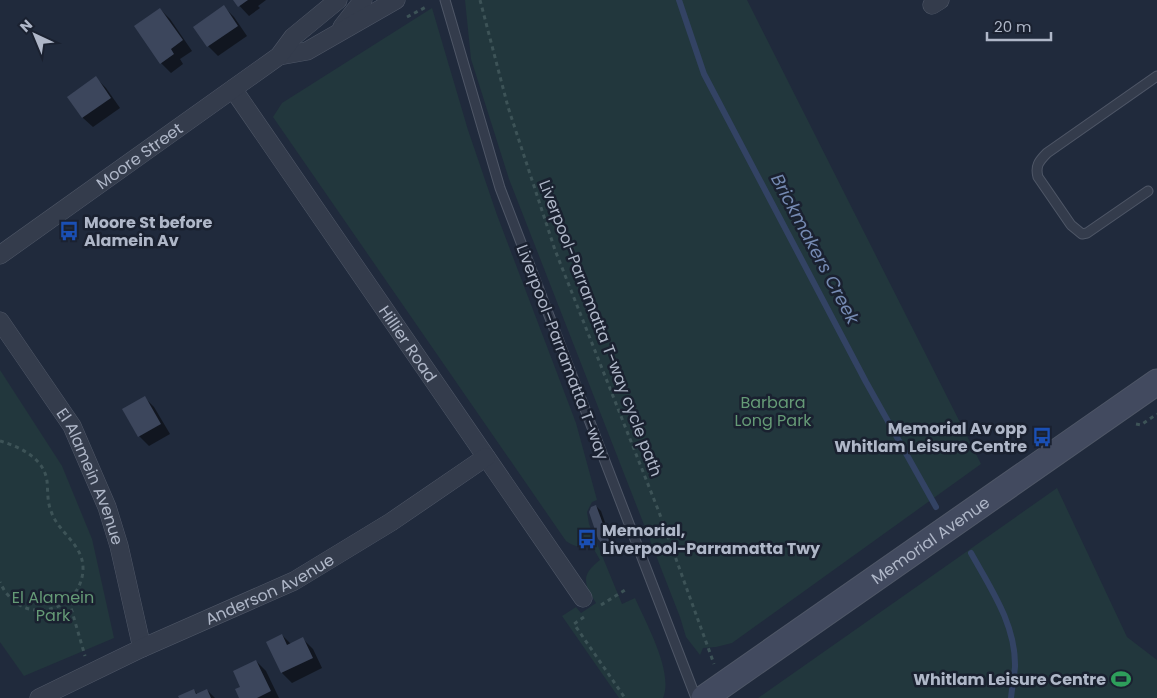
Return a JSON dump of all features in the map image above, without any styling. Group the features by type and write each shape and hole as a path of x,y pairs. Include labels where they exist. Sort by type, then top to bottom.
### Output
{"street":[{"name":"Moore Street","path":"0,255 279,56 293,37 338,0"},
{"path":"336,35 363,0"},
{"name":"Moore Street","path":"279,56 308,51 396,0"},
{"name":"Hillier Road","path":"233,89 588,608"},
{"name":"El Alamein Avenue","path":"0,321 72,426 107,506 119,546 142,648"},
{"name":"Memorial Avenue","path":"704,698 1157,382"},
{"name":"Anderson Avenue","path":"39,698 142,648 294,581 391,522 486,457"}],"lane":[{"name":"Liverpool–Parramatta T-way","path":"445,0 500,188 696,698"},
{"path":"1148,191 1087,233 1082,234 1072,225 1038,177 1036,170 1037,164 1047,154 1157,76"}],"path":[{"name":"Liverpool-Parramatta T-way cycle path","path":"480,0 508,107 555,250 659,512 712,661"},
{"path":"1141,426 1157,414"},
{"path":"0,441 14,445 29,454 41,465 46,478 51,514 59,527 74,543 81,556 83,569 77,590 69,601 58,608 43,612 18,604 8,595 0,582"},
{"path":"625,590 588,608 574,624 625,698"},
{"path":"69,601 90,673"}],"green space":[{"name":"Barbara Long Park","path":"465,0 747,0 981,464 732,643 703,648 700,655 686,637 680,617 509,179 471,59"},
{"path":"432,8 468,130 497,215 576,423 597,500 592,502 587,512 589,524 622,604 635,598 652,634 665,675 663,698 619,698 562,616 576,607 581,613 596,603 586,580 589,570 600,560 592,546 572,545 566,541 273,117 282,103"},
{"name":"El Alamein Park","path":"0,370 62,466 92,539 114,638 24,676 0,642"},
{"path":"1057,488 1127,637 1157,660 1157,698 758,698"}],"building":[{"path":"233,0 248,0 238,7"},
{"path":"224,5 238,26 207,47 193,27"},
{"path":"160,8 183,40 171,49 174,54 160,64 134,26"},
{"path":"96,76 111,98 82,118 67,97"},
{"path":"145,396 161,424 138,437 122,409"},
{"path":"596,505 610,543 604,545 598,539 589,512 591,507"},
{"path":"282,634 287,645 303,637 313,658 281,673 266,642"},
{"path":"256,660 271,691 257,698 239,698 235,689 240,687 233,671"},
{"path":"194,689 196,694 207,689 211,698 179,698 178,696"}],"waterway":[{"name":"Brickmakers Creek","path":"679,0 704,74 866,382 936,507"},
{"name":"Brickmakers Creek","path":"971,553 1007,622 1014,652 1015,667 1011,698"}],"place":[{"name":"Moore St before Alamein Av","path":"69,231"},
{"name":"Memorial Av opp Whitlam Leisure Centre","path":"1042,437"},
{"name":"Memorial, Liverpool-Parramatta Twy","path":"587,539"},
{"name":"Whitlam Leisure Centre","path":"1121,679"}]}
